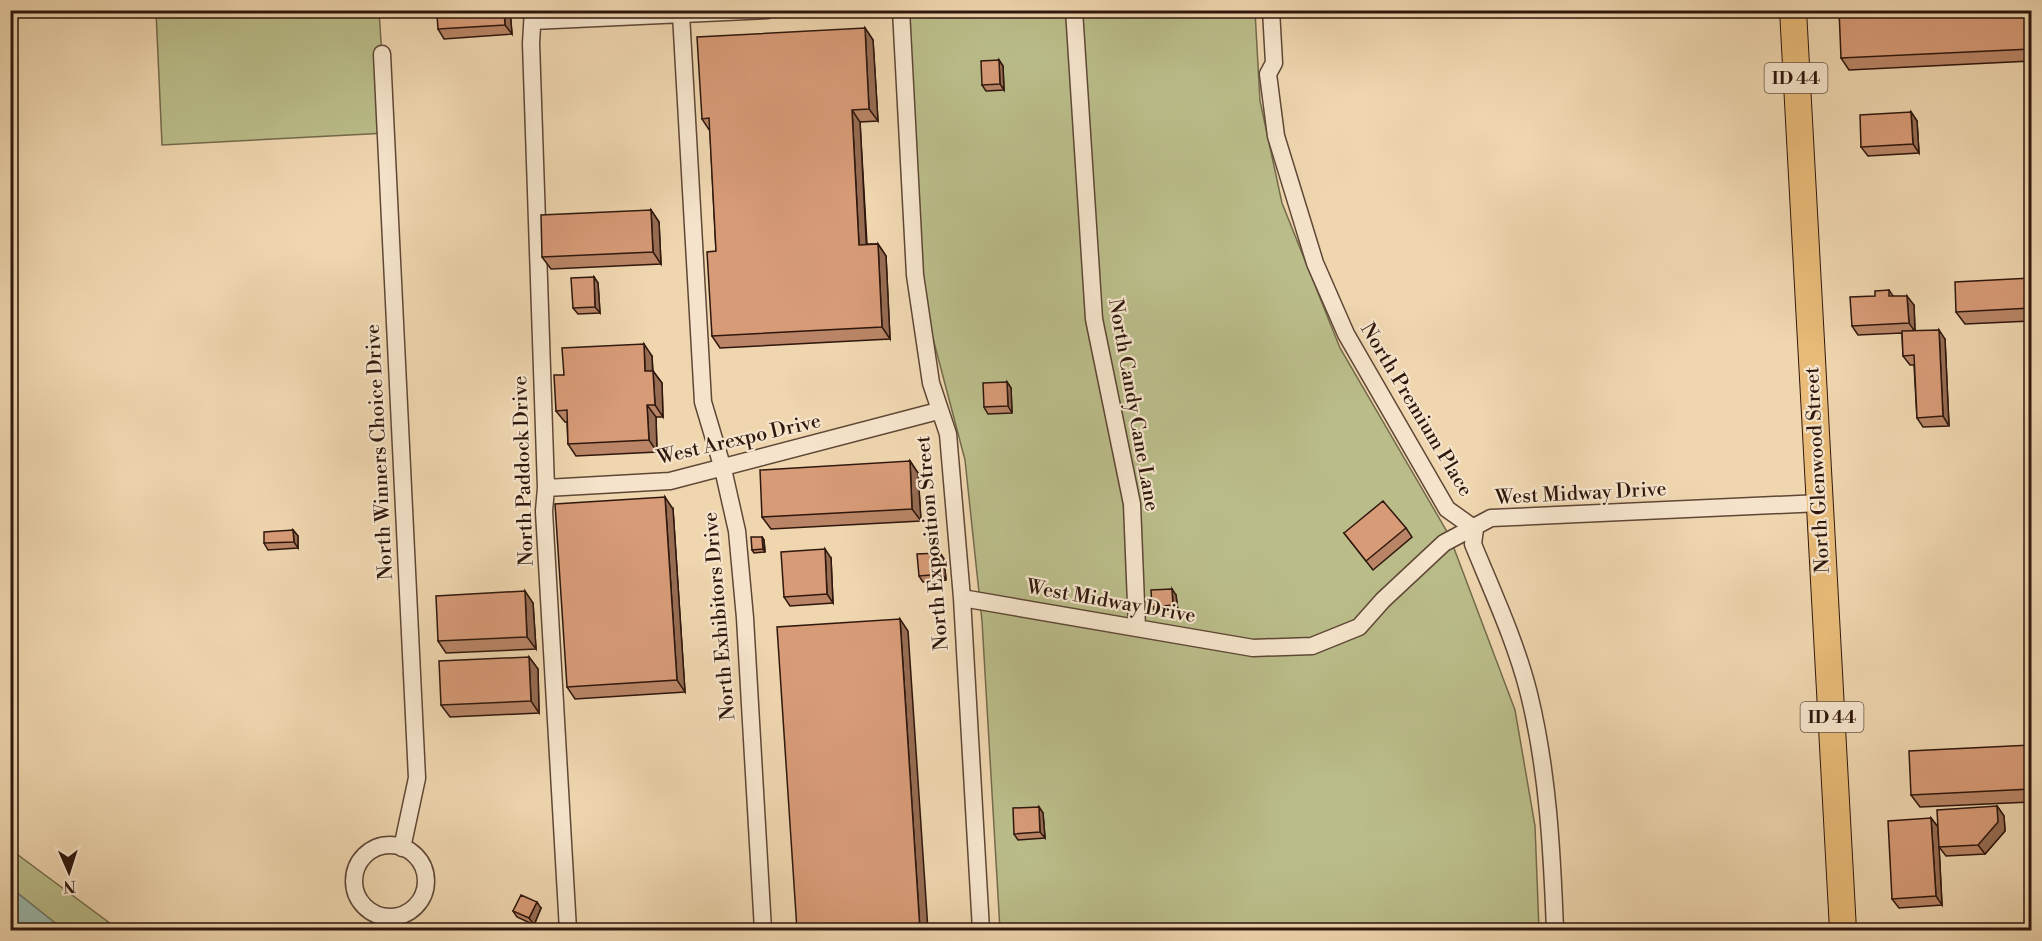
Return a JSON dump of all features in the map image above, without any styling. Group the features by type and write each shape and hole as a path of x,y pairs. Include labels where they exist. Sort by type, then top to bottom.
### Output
{"main road":[{"name":"North Glenwood Street","path":"1792,10 1844,930"}],"street":[{"path":"533,16 767,10"},
{"name":"North Exposition Street","path":"902,10 915,276 931,383 938,411 948,434 962,598 981,930"},
{"name":"North Candy Cane Lane","path":"1074,10 1094,319 1132,504 1137,628"},
{"name":"North Premium Place","path":"1271,10 1274,63 1268,74 1276,136 1315,263 1346,334 1447,509 1474,529"},
{"name":"North Exhibitors Drive","path":"681,14 703,402 723,469 737,531 746,618 763,930"},
{"name":"North Paddock Drive","path":"533,16 531,54 546,488 544,511 568,930"},
{"name":"North Winners Choice Drive","path":"382,54 417,778 402,848"},
{"name":"West Arexpo Drive","path":"546,488 670,481 938,411"},
{"name":"West Midway Drive","path":"962,598 1252,648 1312,646 1359,627 1383,600 1444,543 1491,518 1820,503"},
{"path":"1474,529 1473,544 1510,633 1528,693 1541,755 1551,825 1556,930"},
{"path":"379,847 402,848 412,853 425,873 423,896 407,913 396,917 373,913 363,906 357,896 354,884 357,867 368,853 379,847"},
{"path":"373,913 381,930"}],"green space":[{"path":"156,11 379,11 387,133 162,145"},
{"path":"893,11 1255,11 1260,101 1282,203 1340,348 1449,535 1515,710 1535,826 1539,930 1000,930 982,621 965,460 905,232"},
{"path":"10,849 119,930 64,930 11,888"}],"shaded area":[{"path":"11,888 64,930 11,930"}],"building":[{"path":"448,10 504,10 505,25 438,29 437,15 449,14"},
{"path":"1839,10 2031,10 2031,49 1841,58"},
{"path":"865,28 869,109 852,110 859,245 878,244 882,327 712,336 707,252 716,251 709,118 702,119 697,37"},
{"path":"999,60 1000,84 982,85 981,61"},
{"path":"1911,112 1913,144 1861,147 1860,115"},
{"path":"651,210 653,252 542,257 541,215"},
{"path":"594,277 595,307 573,308 571,278"},
{"path":"2031,278 2031,308 1956,312 1955,282"},
{"path":"1889,290 1889,296 1907,296 1909,323 1852,326 1850,297 1875,296 1875,291"},
{"path":"1939,330 1943,416 1917,418 1914,355 1903,356 1902,331"},
{"path":"644,344 645,371 653,371 655,405 647,405 649,440 568,444 567,410 556,411 554,375 564,375 562,348"},
{"path":"1007,382 1008,406 984,407 983,383"},
{"path":"910,461 912,509 762,517 760,470"},
{"path":"665,497 677,680 567,687 555,504"},
{"path":"1383,501 1406,528 1366,561 1344,533"},
{"path":"293,530 294,542 264,543 264,532"},
{"path":"751,537 762,537 763,549 752,550"},
{"path":"825,549 827,594 784,597 781,552"},
{"path":"940,553 942,574 919,576 917,554"},
{"path":"1172,589 1173,605 1152,607 1151,590"},
{"path":"525,591 527,637 438,641 436,596"},
{"path":"900,619 920,930 797,930 777,627"},
{"path":"529,657 531,701 441,705 439,661"},
{"path":"2031,745 2031,789 1911,795 1909,751"},
{"path":"1997,806 1998,822 1978,845 1939,847 1937,810"},
{"path":"1039,807 1040,832 1014,834 1013,808"},
{"path":"1931,818 1936,896 1892,899 1888,821"},
{"path":"521,895 537,902 529,918 513,911"},
{"path":"417,928 439,930 416,930"}]}
